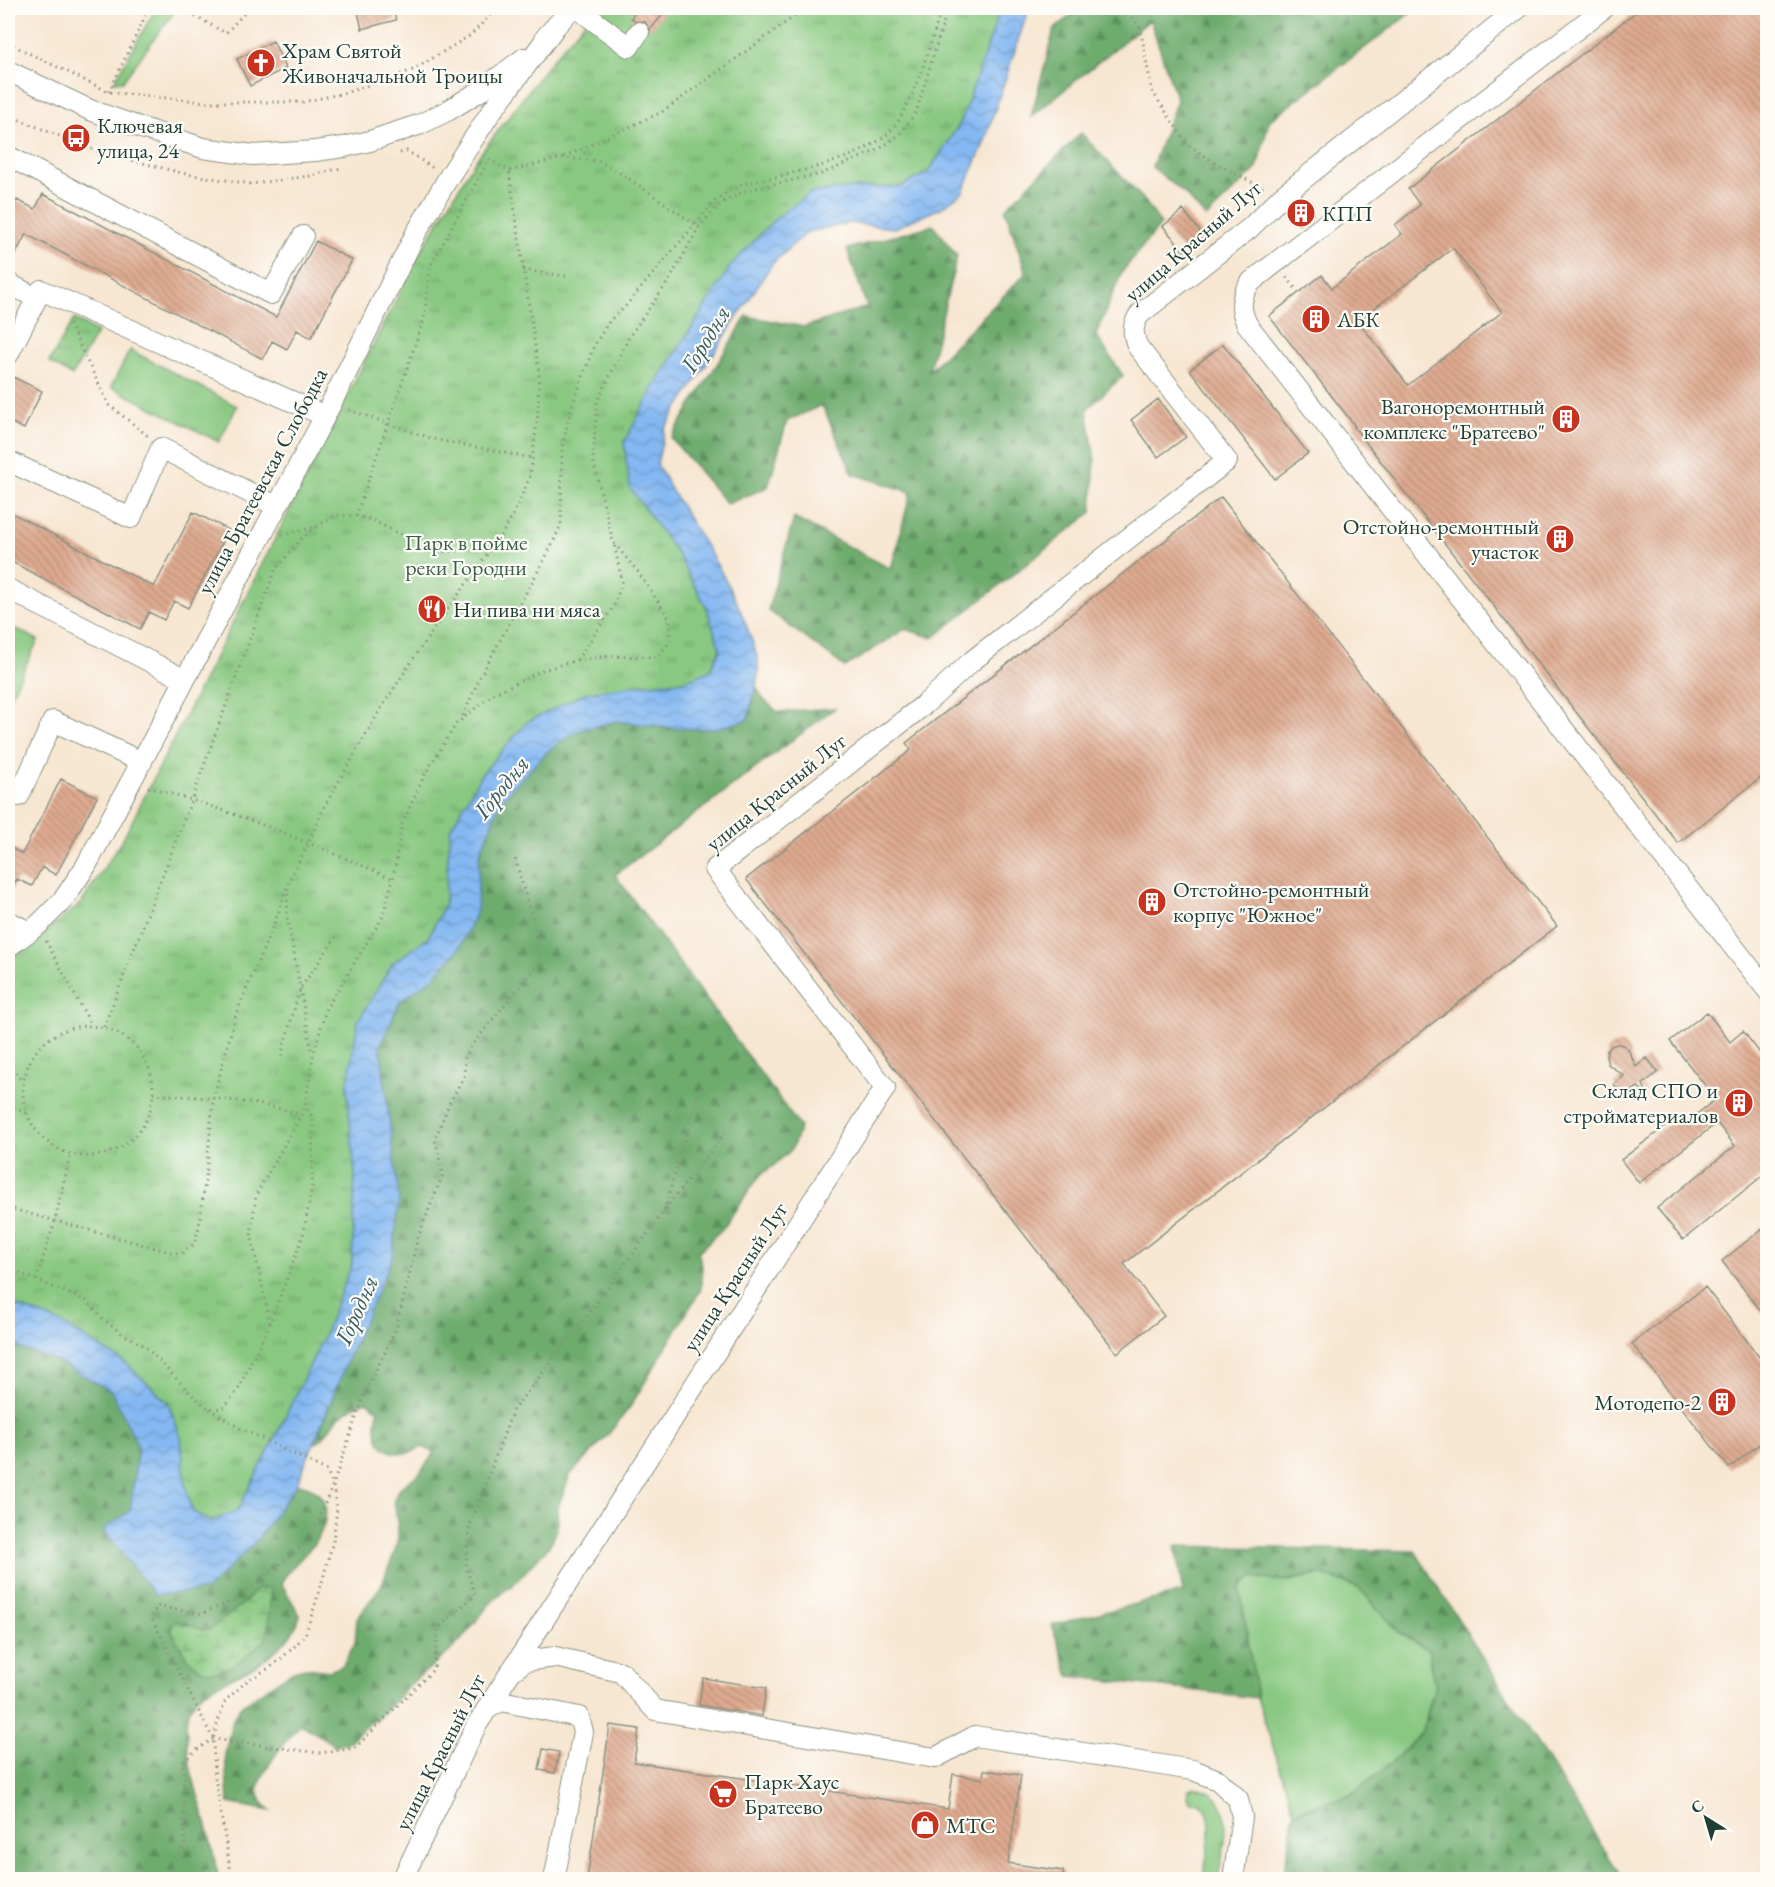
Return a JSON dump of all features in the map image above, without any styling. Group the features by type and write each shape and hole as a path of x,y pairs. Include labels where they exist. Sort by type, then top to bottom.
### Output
{"street":[{"path":"10,79 90,110 204,148 253,155 315,152 370,141 421,124 449,110 480,91 520,61 554,30 572,8"},
{"path":"577,8 629,47 639,32"},
{"name":"улица Красный Луг","path":"402,1880 476,1726 507,1675 885,1088 715,869 925,704 972,661 1227,461 1138,347 1133,330 1140,314 1250,228 1281,197 1519,8"},
{"path":"1604,8 1252,281 1244,291 1241,302 1242,314 1247,324 1767,991"},
{"name":"улица Братеевская Слободка","path":"8,947 35,932 63,900 86,866 328,410 416,233 491,112 554,30"},
{"path":"8,156 272,294 303,236"},
{"path":"8,283 36,298"},
{"path":"8,355 41,290 328,410"},
{"path":"8,461 131,518 162,448 276,506"},
{"path":"8,589 184,679"},
{"path":"8,791 19,796 53,721 142,762"},
{"path":"8,921 35,932"},
{"path":"507,1675 525,1661 555,1657 621,1672 655,1710 935,1758 975,1736 1193,1770 1218,1780 1238,1799 1242,1817 1233,1880"},
{"path":"487,1708 501,1701 579,1717 583,1732 554,1880"}],"path":[{"path":"109,92 149,8"},
{"path":"179,8 226,33 249,8"},
{"path":"8,43 109,92 207,102 303,102 345,93 413,70 471,35 497,8"},
{"path":"356,516 424,320 430,267 489,159 509,171 562,158 662,112 806,8"},
{"path":"462,717 480,677 561,525 562,447 571,409 594,346 610,320 624,308 694,223 713,203 731,190 744,184 827,164 869,146 886,135 899,122 908,105 942,8"},
{"path":"577,660 614,606 622,582 593,459 597,402 629,337 670,279 699,227 720,203 747,190 821,174 878,150 900,134 916,112 948,8"},
{"path":"1124,8 1140,27 1152,92 1188,145 1217,164 1281,197"},
{"path":"562,158 599,161 626,176 699,227"},
{"path":"8,1208 174,1253 182,1253 194,1244 199,1227 207,1166 213,1099 236,1014 278,914 288,883 323,809 380,710 415,656 507,526 530,476 538,413 538,373 509,171"},
{"path":"522,270 566,276"},
{"path":"57,298 109,405 162,448"},
{"path":"328,410 433,439 532,458"},
{"path":"104,1027 192,799 275,570 301,539 336,515 370,519 428,548 441,552 490,548"},
{"path":"278,536 316,527"},
{"path":"270,1323 251,1235 256,1195 305,1105 313,1056 326,1009 382,918 393,879 402,824 430,766 462,717 493,694 543,670 577,660 611,656 657,657 670,642 669,618 638,572 613,542"},
{"path":"132,782 192,799 309,842 393,879"},
{"path":"232,1880 218,1794 213,1739 151,1617 157,1606 201,1614 235,1600 309,1541 333,1485 363,1396 396,1329 418,1237 443,1174 435,1139 449,1104 464,1076 465,1058 471,1046 541,961 534,924 514,855"},
{"path":"288,883 287,916 313,1056"},
{"path":"35,932 92,1025"},
{"path":"280,1056 300,989 336,937"},
{"path":"92,1025 104,1027 127,1038 136,1047 149,1069 153,1094 146,1119 131,1139 103,1154 70,1154 48,1143 39,1134 26,1112 23,1082 29,1062 44,1042 66,1029 92,1025"},
{"path":"8,1063 23,1082"},
{"path":"664,1211 701,1084"},
{"path":"153,1094 224,1099 301,1115"},
{"path":"209,1409 224,1408 238,1390 270,1323 303,1236 312,1187 313,1119 305,1105"},
{"path":"8,1106 26,1112"},
{"path":"162,1880 184,1845 183,1761 198,1748 213,1739 319,1753 355,1748 434,1669 438,1628 475,1595 466,1566 469,1528 513,1410 726,1132"},
{"path":"36,1280 55,1221 70,1154"},
{"path":"8,1268 87,1301 121,1333 145,1346 192,1395 209,1409 242,1429 326,1470 333,1485 337,1509 333,1540 305,1635 271,1667 248,1680 226,1700 213,1739"}],"green space":[{"path":"156,8 177,8 123,81 114,82"},
{"name":"Парк в пойме реки Городни","path":"597,8 1001,8 961,122 928,173 899,187 852,188 810,193 624,442 676,552 706,606 720,648 710,671 685,681 636,685 585,693 527,722 481,775 450,830 445,904 428,938 393,963 358,1022 347,1088 355,1174 352,1264 323,1338 238,1511 210,1522 192,1511 185,1483 181,1438 168,1403 127,1364 59,1322 8,1303 8,960 29,946 82,902 124,837 418,256 475,161 555,56"},
{"path":"1079,8 1417,8 1269,121 1257,168 1206,218 1184,193 1152,167 1177,100 1150,20 1031,117 1054,30"},
{"path":"1081,133 1144,200 1161,224 1122,272 1096,335 1123,376 1087,409 1095,460 1092,512 933,638 905,629 845,667 768,610 794,518 891,569 911,492 853,474 822,405 787,421 768,487 727,504 671,438 747,316 804,327 867,307 847,249 933,225 957,256 929,371 1026,273 1005,209"},
{"path":"74,319 97,333 72,376 49,362"},
{"path":"130,350 237,406 219,442 111,387"},
{"path":"8,625 38,640 8,702"},
{"path":"757,688 763,699 778,712 835,708 615,875 800,1127 792,1149 761,1174 722,1229 698,1252 702,1265 701,1289 630,1407 606,1437 570,1475 557,1510 558,1522 555,1535 549,1546 511,1587 488,1606 463,1638 445,1656 415,1680 377,1719 347,1744 334,1745 301,1724 265,1771 257,1789 262,1802 271,1811 228,1803 225,1752 234,1716 241,1706 293,1671 306,1668 330,1671 342,1666 355,1643 357,1618 381,1586 395,1551 398,1526 394,1499 400,1488 420,1473 435,1452 422,1447 407,1453 387,1449 378,1438 376,1422 378,1410 366,1401 341,1416 323,1438 314,1444 350,1354 388,1116 380,1046 400,1001 433,978 459,947 477,910 479,856 501,800 549,750 577,731 617,721 671,728 713,729 747,720"},
{"path":"8,1344 59,1362 112,1392 138,1446 130,1511 256,1541 297,1484 309,1487 318,1493 323,1499 326,1514 319,1536 281,1583 300,1615 291,1634 277,1650 259,1663 201,1695 190,1709 187,1718 189,1761 219,1879 12,1880 8,1874","holes":["258,1589 192,1662 185,1622 196,1630 209,1631"]},
{"path":"1175,1546 1415,1551 1623,1879 1283,1879 1294,1812 1351,1795 1391,1763 1421,1733 1436,1685 1428,1650 1400,1633 1359,1588 1320,1574 1283,1581 1252,1577 1240,1588 1257,1698 1069,1676 1052,1625 1183,1592"},
{"path":"1320,1574 1359,1588 1400,1633 1428,1650 1436,1685 1421,1733 1391,1763 1351,1795 1294,1812 1257,1698 1240,1588 1252,1577 1290,1581"},
{"path":"271,1588 267,1638 260,1645 241,1660 220,1670 200,1669 191,1662 171,1631 173,1622 209,1630 258,1589"},
{"path":"1194,1787 1208,1791 1223,1808 1226,1831 1218,1879 1203,1875 1210,1826 1205,1808 1199,1803 1190,1802 1187,1796 1189,1789"}],"water":[{"name":"Городня","path":"1001,8 1029,8 983,146 963,192 941,208 894,228 850,223 807,232 772,264 665,428 657,464 729,587 756,653 757,680 747,720 713,729 671,728 617,721 577,731 549,750 501,800 479,856 477,910 459,948 433,978 400,1001 380,1046 399,1198 393,1256 297,1484 256,1541 207,1590 155,1595 103,1530 130,1511 138,1446 112,1392 59,1362 8,1344 8,1303 59,1322 127,1364 168,1403 181,1438 185,1483 192,1511 210,1522 238,1510 323,1338 352,1264 355,1174 347,1088 358,1021 393,963 428,938 445,904 450,830 481,775 527,722 585,693 636,685 685,681 710,671 720,649 706,606 676,552 630,488 624,442 656,384 732,264 774,220 810,193 852,188 899,187 928,173 961,122"}],"building":[{"path":"357,8 393,8 396,20 362,29"},
{"path":"638,8 668,8 650,30 645,22 631,18"},
{"name":"Вагоноремонтный комплекс \"Братеево\"","path":"1641,8 1767,8 1767,773 1678,843 1269,316 1322,275 1332,288 1402,234 1395,225 1420,205 1408,189","holes":["1453,248 1502,312 1408,385 1358,321"]},
{"name":"Храм Святой Живоначальной Троицы","path":"273,41 286,68 250,86 237,59"},
{"path":"43,194 276,317 316,241 352,260 311,338 297,330 287,349 272,341 263,359 26,234 8,269 8,218 17,200 35,209"},
{"name":"КПП","path":"1303,201 1313,214 1299,225 1289,212"},
{"path":"1183,210 1205,238 1185,253 1163,226"},
{"path":"1223,344 1308,453 1275,479 1190,370"},
{"path":"13,377 42,391 24,429 8,421 8,388"},
{"path":"1158,399 1186,437 1158,457 1131,420"},
{"name":"Отстойно-ремонтный корпус \"Южное\"","path":"1221,497 1557,926 1124,1264 1164,1316 1117,1353 746,879 911,750 906,743"},
{"path":"8,511 154,587 193,512 229,530 188,608 174,601 164,620 149,612 140,629 8,560"},
{"path":"61,779 97,797 56,875 42,867 32,886 17,879 8,896 8,846 22,854"},
{"path":"1707,1012 1730,1042 1743,1031 1767,1062 1767,1172 1683,1240 1657,1208 1735,1146 1717,1123 1639,1183 1621,1160 1679,1116 1684,1124 1716,1099 1670,1041"},
{"path":"1617,1044 1628,1049 1636,1067 1647,1058 1658,1072 1643,1084 1647,1094 1638,1087 1625,1096 1614,1084 1624,1076 1608,1064 1606,1057 1611,1046"},
{"path":"1767,1225 1767,1319 1722,1261"},
{"name":"Мотодепо-2","path":"1705,1287 1767,1367 1767,1438 1729,1468 1632,1344"},
{"path":"703,1678 766,1688 762,1716 699,1705"},
{"name":"Парк Хаус Братеево","path":"610,1725 639,1729 634,1762 948,1809 953,1774 983,1779 984,1770 1021,1775 1008,1863 1063,1871 1063,1880 587,1880"},
{"path":"543,1749 559,1752 555,1773 539,1770"}],"place":[{"name":"Храм Святой Живоначальной Троицы","path":"261,63"},
{"name":"Ключевая улица, 24","path":"76,138"},
{"name":"КПП","path":"1301,213"},
{"name":"АБК","path":"1316,319"},
{"name":"Вагоноремонтный комплекс \"Братеево\"","path":"1566,419"},
{"name":"Отстойно-ремонтный участок","path":"1560,539"},
{"name":"Ни пива ни мяса","path":"432,609"},
{"name":"Отстойно-ремонтный корпус \"Южное\"","path":"1152,902"},
{"name":"Склад СПО и стройматериалов","path":"1739,1103"},
{"name":"Мотодепо-2","path":"1722,1402"},
{"name":"Парк Хаус Братеево","path":"723,1794"},
{"name":"МТС","path":"925,1825"}]}
